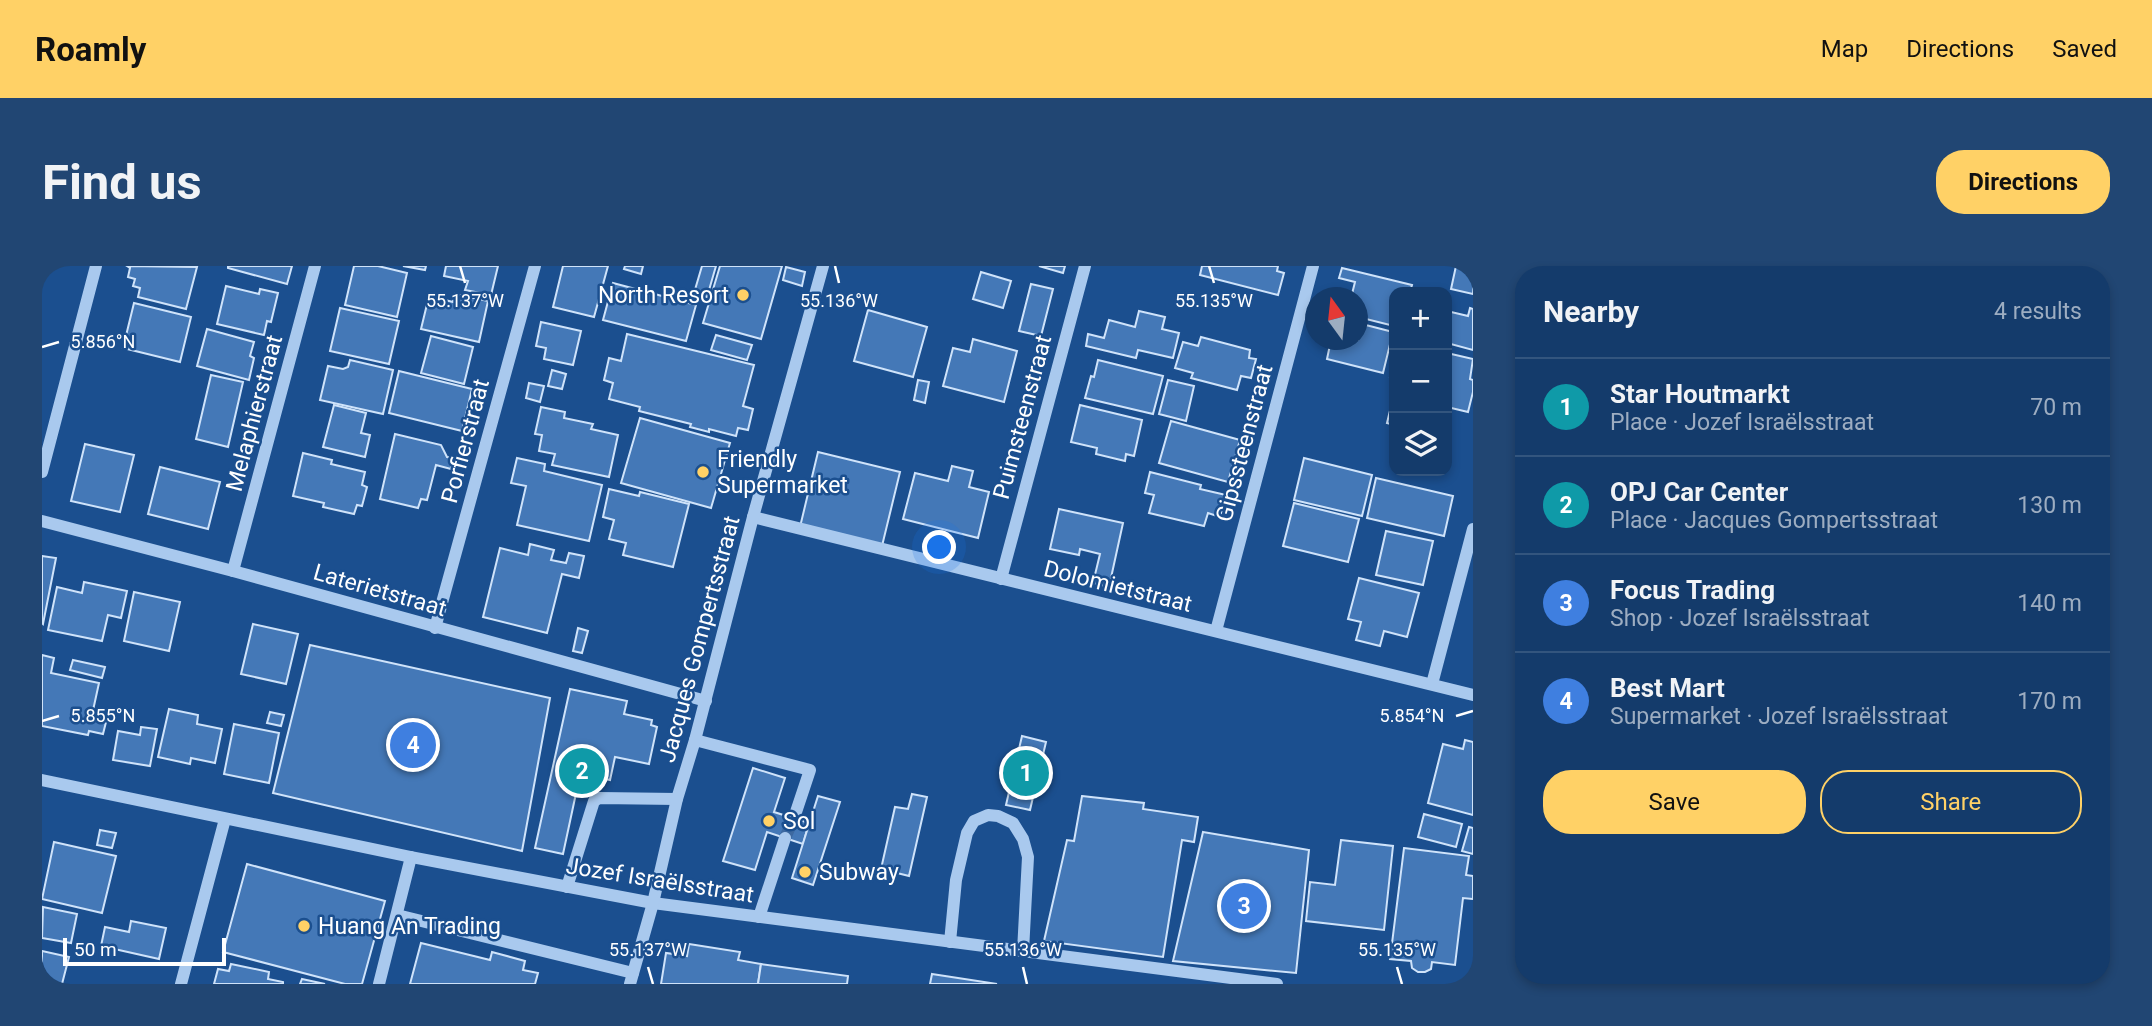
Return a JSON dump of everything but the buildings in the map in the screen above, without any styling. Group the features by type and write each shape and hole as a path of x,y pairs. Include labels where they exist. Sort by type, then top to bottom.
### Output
{"street":[{"path":"42,472 96,266"},
{"name":"Melaphierstraat","path":"233,571 315,266"},
{"name":"Porfierstraat","path":"435,628 535,266"},
{"name":"Jacques Gompertsstraat","path":"632,978 677,799 823,266"},
{"name":"Puimsteenstraat","path":"1000,579 1085,266"},
{"name":"Gipssteenstraat","path":"1216,631 1313,266"},
{"name":"Dolomietstraat","path":"754,517 1473,695"},
{"name":"Laterietstraat","path":"42,521 706,701"},
{"path":"1432,684 1473,529"},
{"path":"695,740 810,770 794,818"},
{"name":"Jozef Israëlsstraat","path":"42,780 411,857 653,903 1277,984"},
{"path":"567,887 594,801 599,798 677,799"},
{"path":"950,942 956,880 967,832 974,821 988,815 998,816 1013,822 1023,839 1028,857 1023,951"},
{"path":"181,984 225,819"},
{"path":"760,917 785,838"},
{"path":"379,984 411,857"},
{"path":"397,915 632,978"}],"tunnel":[{"path":"785,838 794,818"}],"place":[{"name":"North Resort","path":"743,295"},
{"name":"Friendly Supermarket","path":"703,472"},
{"name":"Best Mart","path":"413,745"},
{"name":"OPJ Car Center","path":"582,771"},
{"name":"Star Houtmarkt","path":"1026,773"},
{"name":"Sol","path":"769,821"},
{"name":"Subway","path":"805,872"},
{"name":"Focus Trading","path":"1244,906"},
{"name":"Huang An Trading","path":"304,926"}]}
